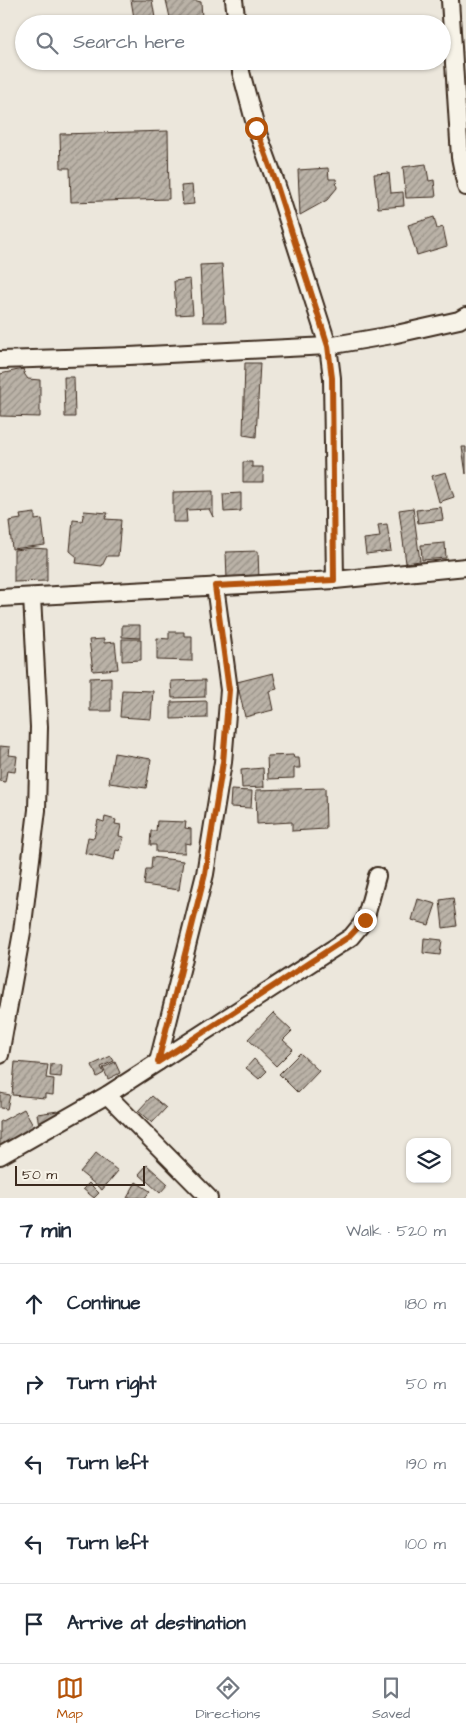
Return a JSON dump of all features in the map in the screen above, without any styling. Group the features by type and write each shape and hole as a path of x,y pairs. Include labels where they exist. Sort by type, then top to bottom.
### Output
{"street":[{"path":"234,0 236,15"},
{"path":"450,0 466,187"},
{"path":"241,70 256,128 276,183 328,346 332,378 334,580"},
{"path":"0,360 328,346 411,331 459,320 466,316"},
{"path":"0,598 334,580 466,567"},
{"path":"158,1062 205,874 223,762 229,690 215,586"},
{"path":"0,1055 22,932 37,810 39,727 32,597"},
{"path":"0,1156 107,1095 350,936 365,920 377,876"},
{"path":"107,1095 208,1198"}],"building":[{"path":"131,0 152,0 154,15 134,15"},
{"path":"166,0 193,0 201,2 202,15 169,15"},
{"path":"168,131 169,199 71,202 70,168 61,168 60,134"},
{"path":"426,164 429,181 434,180 436,197 406,198 403,167"},
{"path":"328,168 329,179 336,179 337,188 327,200 300,215 298,170"},
{"path":"389,173 391,193 403,192 404,206 378,208 374,174"},
{"path":"192,185 194,204 183,205 181,186"},
{"path":"434,217 437,229 443,227 447,246 417,255 408,225"},
{"path":"222,264 226,322 203,322 200,265"},
{"path":"190,279 193,314 176,315 174,281"},
{"path":"245,363 260,363 256,437 243,435"},
{"path":"23,369 28,379 40,380 40,417 0,416 0,374"},
{"path":"64,377 74,377 75,417 65,417"},
{"path":"462,447 466,447 466,474"},
{"path":"243,462 252,462 252,467 263,467 263,482 243,482"},
{"path":"446,472 454,497 439,502 432,476"},
{"path":"213,491 213,517 209,509 186,510 187,522 173,522 173,492"},
{"path":"241,493 241,511 224,512 223,494"},
{"path":"441,507 443,520 418,523 416,510"},
{"path":"413,508 420,561 406,563 399,510"},
{"path":"84,511 108,513 105,519 121,520 118,556 107,556 102,566 76,563 77,557 70,551 73,520 82,521"},
{"path":"35,513 35,520 42,519 45,545 12,549 9,521 21,519 20,515"},
{"path":"387,524 391,551 366,554 364,539 380,537 378,525"},
{"path":"445,543 446,558 422,560 421,545"},
{"path":"47,549 47,581 14,582 14,550"},
{"path":"258,551 259,580 227,580 226,552"},
{"path":"122,625 140,625 140,638 122,637"},
{"path":"169,632 184,632 184,636 192,636 192,661 157,660 157,638 169,639"},
{"path":"104,639 104,643 115,642 118,669 93,671 89,640"},
{"path":"122,639 141,639 141,660 122,661"},
{"path":"273,673 277,689 269,691 273,710 245,717 237,682"},
{"path":"111,677 111,711 90,711 90,678"},
{"path":"205,680 205,697 172,698 171,681"},
{"path":"122,690 153,691 151,719 120,717"},
{"path":"207,701 207,718 171,719 171,702"},
{"path":"0,746 10,747 9,755 17,756 15,772 7,771 5,782 0,781"},
{"path":"114,753 151,759 146,788 109,783"},
{"path":"293,755 294,758 299,758 300,768 294,768 294,778 268,779 267,756"},
{"path":"263,768 264,787 242,788 241,770"},
{"path":"325,788 326,829 292,831 292,822 257,824 256,790"},
{"path":"231,790 252,791 251,808 230,807"},
{"path":"105,817 116,820 115,824 121,825 119,836 124,837 120,851 116,850 114,860 85,853 88,837 94,838 98,820 104,822"},
{"path":"157,821 186,822 185,828 191,829 191,844 185,843 185,853 156,852 156,845 150,845 151,831 156,831"},
{"path":"152,857 183,861 179,890 144,885 146,869 151,869"},
{"path":"453,898 457,926 443,928 440,900"},
{"path":"418,899 436,904 429,925 412,920"},
{"path":"424,938 442,940 440,955 423,953"},
{"path":"273,1013 292,1031 283,1040 293,1049 276,1066 248,1039"},
{"path":"300,1053 319,1071 298,1093 279,1074"},
{"path":"111,1056 114,1061 101,1067 104,1073 97,1077 92,1065"},
{"path":"254,1059 267,1071 259,1079 246,1068"},
{"path":"15,1062 48,1065 46,1078 54,1079 53,1095 45,1094 45,1098 12,1095"},
{"path":"115,1062 120,1073 108,1079 103,1068"},
{"path":"51,1064 62,1065 61,1077 50,1076"},
{"path":"0,1093 10,1095 7,1109 0,1108"},
{"path":"152,1096 166,1108 152,1123 138,1111"},
{"path":"24,1109 37,1133 3,1151 0,1146 0,1122"},
{"path":"58,1111 59,1122 39,1125 37,1114"},
{"path":"96,1153 118,1171 102,1190 80,1172"},
{"path":"147,1165 168,1184 160,1193 139,1174"},
{"path":"136,1182 150,1191 145,1198 127,1198"},
{"path":"89,1183 99,1193 94,1198 83,1189"}],"route":[{"path":"256,128 300,254 328,346 332,378 334,580 215,586 229,690 223,762 205,874 158,1062 350,936 365,920"}]}
